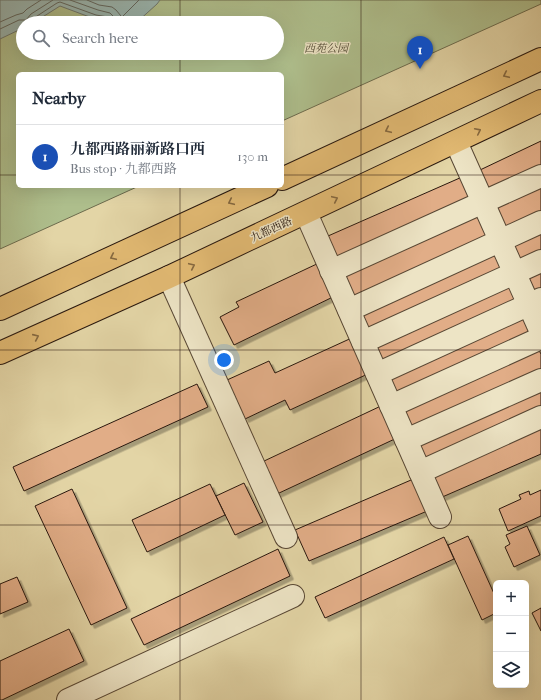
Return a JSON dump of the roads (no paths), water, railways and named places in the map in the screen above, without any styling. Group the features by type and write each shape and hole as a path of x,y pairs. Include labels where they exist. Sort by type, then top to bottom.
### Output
{"main road":[{"path":"284,178 541,59"},
{"name":"九都西路","path":"0,353 306,213 541,101"},
{"path":"0,309 263,188"}],"street":[{"path":"456,142 515,274 535,302 541,332"},
{"path":"331,271 541,176"},
{"path":"306,213 440,516"},
{"path":"349,310 541,222"},
{"path":"363,342 541,261"},
{"path":"169,276 286,537"},
{"path":"377,374 535,302"},
{"path":"391,406 541,338"},
{"path":"406,440 541,380"},
{"path":"420,472 541,417"},
{"path":"68,700 293,596"}],"water":[{"path":"0,0 160,0 144,16 87,16 60,6 44,16 16,16 16,31 0,39"}],"place":[{"name":"九都西路丽新路口西","path":"420,69"}],"park label":[{"name":"西苑公园","path":"326,48"}]}
